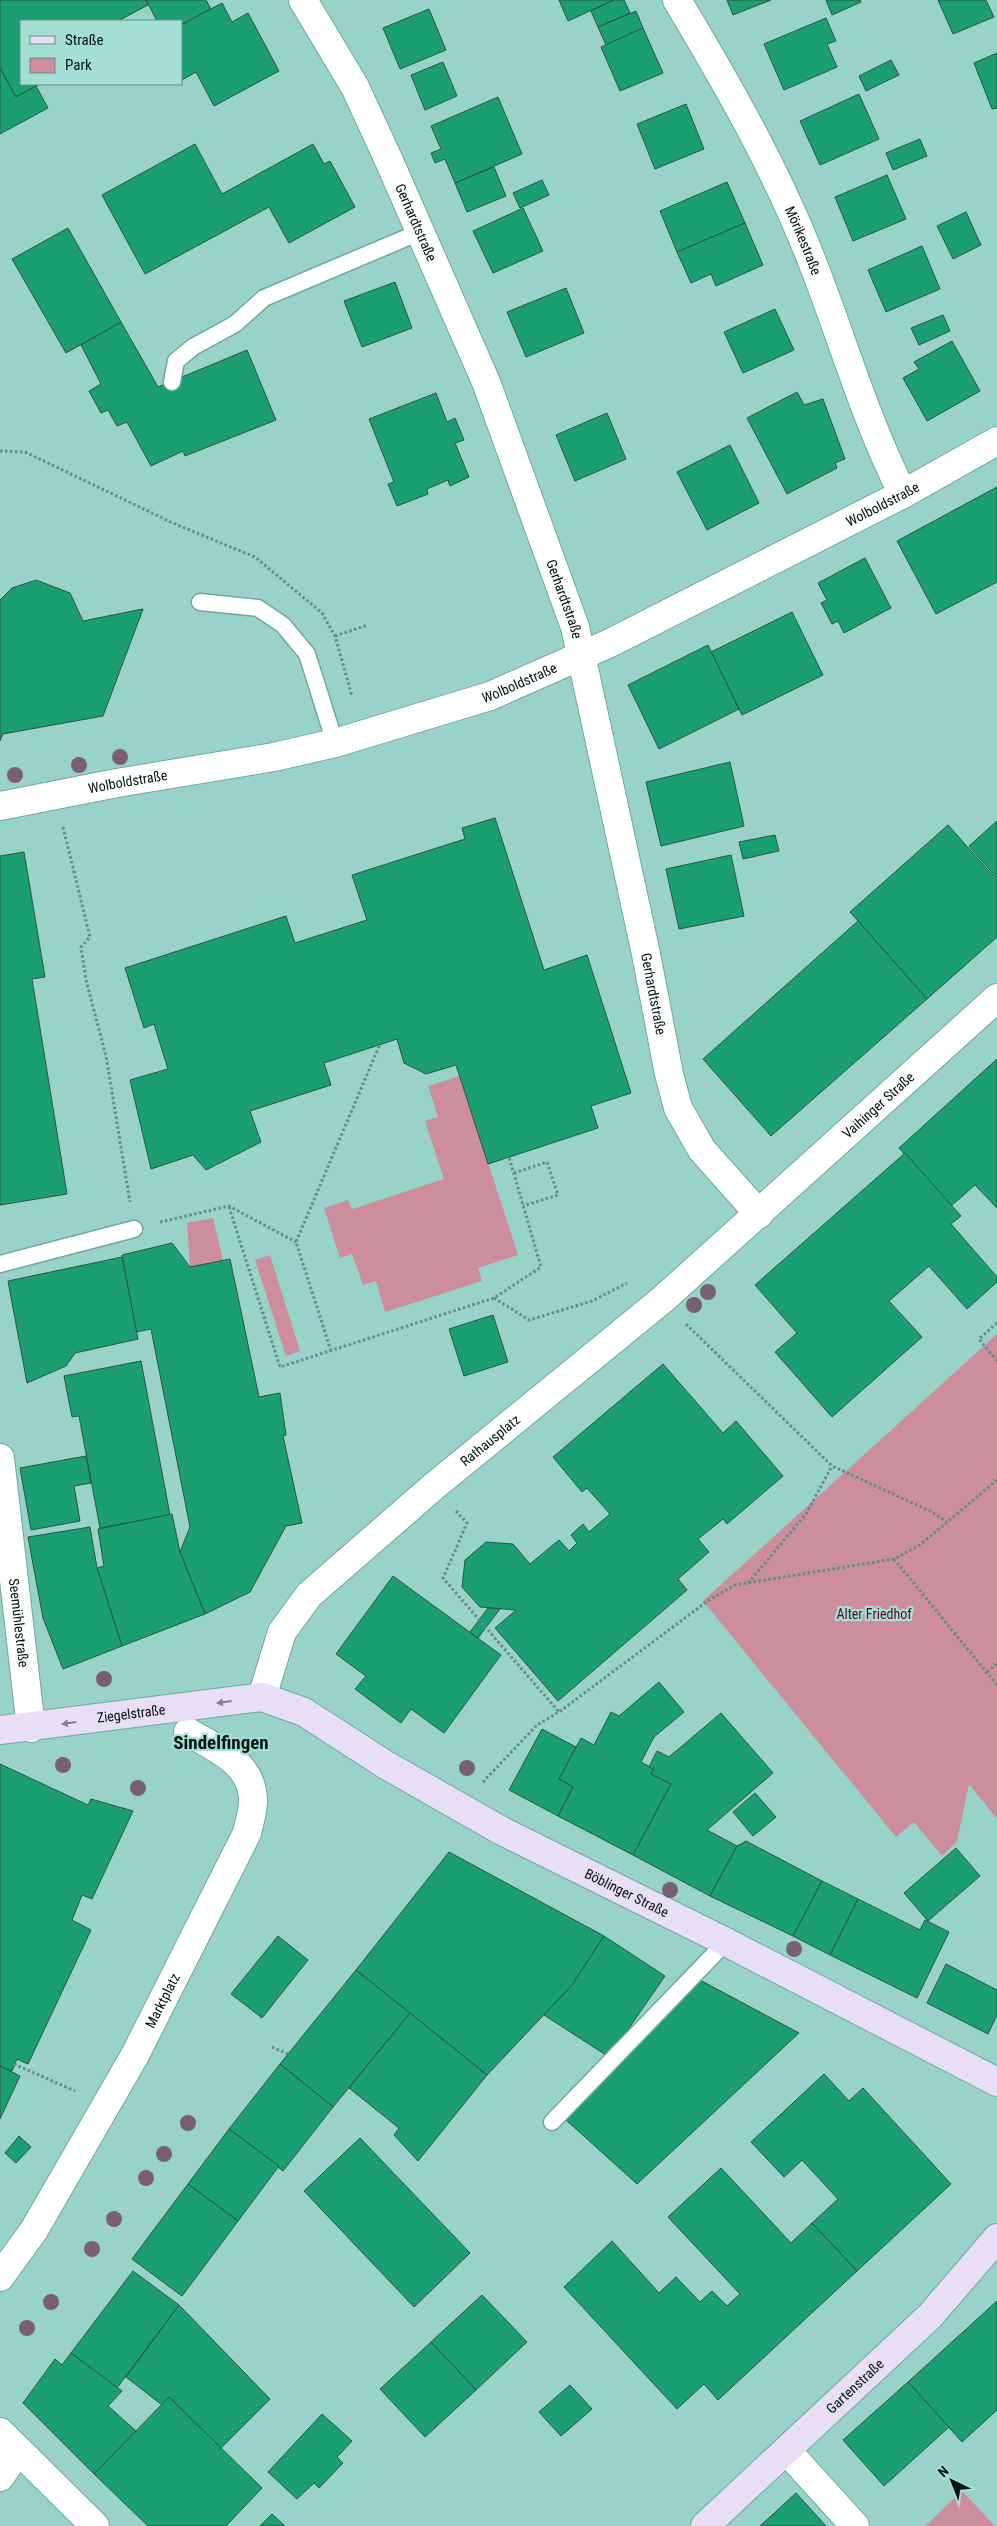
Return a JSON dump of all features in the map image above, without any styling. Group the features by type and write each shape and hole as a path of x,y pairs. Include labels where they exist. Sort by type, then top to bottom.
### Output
{"main road":[{"name":"Ziegelstraße","path":"0,1730 31,1728 262,1697"},
{"name":"Böblinger Straße","path":"262,1697 304,1712 386,1765 502,1831 726,1942 997,2082"},
{"name":"Gartenstraße","path":"705,2526 930,2316 997,2238"}],"street":[{"name":"Gerhardtstraße","path":"303,0 354,88 486,382 575,627 583,657 669,1074 678,1108 702,1150 759,1214"},
{"name":"Mörikestraße","path":"678,0 733,93 776,176 815,268 867,415 903,494"},
{"name":"Wolboldstraße","path":"0,806 274,756 335,743 490,696 583,657 903,494 997,441"},
{"name":"Vaihinger Straße","path":"759,1214 997,998"},
{"name":"Rathausplatz","path":"262,1697 282,1632 309,1595 433,1487 662,1300 759,1214"},
{"name":"Seemühlestraße","path":"0,1458 9,1612 31,1728"},
{"name":"Marktplatz","path":"0,2277 34,2230 135,2056 247,1833 253,1798 237,1761 188,1732"},
{"path":"0,2477 9,2442 96,2526"},
{"path":"787,2451 855,2526"}],"lane":[{"path":"172,382 176,361 193,347 235,324 264,298 420,232"},
{"path":"200,602 258,608 283,625 307,654 335,743"},
{"path":"0,1264 134,1229"},
{"path":"552,2122 726,1942"}],"path":[{"path":"0,451 24,452 175,524 255,557 322,613 335,636 362,735"},
{"path":"335,636 368,625"},
{"path":"56,796 90,937 81,947 86,980 106,1056 128,1195"},
{"path":"331,1351 296,1242 380,1044"},
{"path":"229,1206 280,1368 494,1298 541,1267 509,1156"},
{"path":"514,1173 547,1162 558,1195 523,1206"},
{"path":"187,1216 229,1206 296,1242"},
{"path":"494,1298 529,1320 592,1301 638,1278 832,1466 930,1511 947,1522"},
{"path":"997,1324 979,1339 997,1361"},
{"path":"747,1584 806,1514 832,1466"},
{"path":"493,1773 537,1725 559,1712 709,1600 735,1585 894,1559 920,1545 997,1480"},
{"path":"460,1516 467,1523 443,1578 559,1712"},
{"path":"894,1559 997,1685"},
{"path":"987,1672 997,1664"},
{"path":"272,2047 288,2054"},
{"path":"14,2064 106,2104"}],"green space":[{"path":"460,1076 518,1255 478,1268 482,1281 385,1312 376,1281 363,1285 352,1254 340,1258 324,1208 348,1200 352,1209 444,1179 425,1121 438,1117 428,1086"},
{"path":"213,1218 223,1260 190,1267 187,1223"},
{"path":"270,1255 300,1351 286,1356 255,1260"},
{"name":"Alter Friedhof","path":"997,1334 997,1819 969,1784 957,1841 942,1856 914,1822 896,1837 703,1601"},
{"path":"962,2491 995,2526 925,2526"}],"building":[{"path":"0,0 146,0 148,5 120,20 20,20 20,85 38,85 16,97 0,68"},
{"path":"146,0 206,0 211,9 182,24 182,20 156,20"},
{"path":"559,0 614,0 568,21"},
{"path":"614,0 624,0 630,13 598,27 591,11"},
{"path":"727,0 771,0 733,15"},
{"path":"826,0 860,0 861,2 832,15"},
{"path":"938,0 986,0 994,17 953,34"},
{"path":"222,3 232,22 248,13 279,71 214,106 196,72 182,80 182,24"},
{"path":"429,9 446,50 400,69 383,28"},
{"path":"636,11 643,28 606,45 598,27"},
{"path":"826,18 836,41 827,44 837,67 784,90 764,44"},
{"path":"643,28 663,73 620,91 601,47"},
{"path":"997,53 997,108 992,109 974,63"},
{"path":"891,60 899,75 866,91 859,76"},
{"path":"443,62 457,96 425,110 411,75"},
{"path":"0,68 16,97 36,86 48,108 0,134"},
{"path":"859,94 879,139 820,165 800,121"},
{"path":"498,97 522,154 455,183 445,159 435,163 431,153 441,149 431,126"},
{"path":"686,104 704,149 655,169 637,124"},
{"path":"920,139 927,156 893,170 886,153"},
{"path":"195,144 222,194 313,144 324,164 330,161 355,207 289,243 269,207 145,274 102,195"},
{"path":"494,167 506,196 467,212 455,183"},
{"path":"887,175 906,219 853,241 835,197"},
{"path":"542,180 549,195 520,208 513,193"},
{"path":"727,182 745,223 677,252 660,211"},
{"path":"523,208 543,251 493,273 473,231"},
{"path":"966,212 981,245 953,259 937,226"},
{"path":"745,223 763,265 716,286 711,274 691,283 677,252"},
{"path":"68,228 121,322 66,353 12,259"},
{"path":"922,246 940,289 886,312 868,270"},
{"path":"395,282 412,328 362,347 344,301"},
{"path":"566,288 584,333 526,357 507,312"},
{"path":"775,309 794,350 743,373 724,332"},
{"path":"943,315 950,331 919,345 911,328"},
{"path":"121,322 158,387 247,350 276,420 185,456 183,451 151,466 127,422 117,426 108,410 101,413 89,391 101,384 81,345"},
{"path":"952,341 980,391 927,421 903,378 919,369 914,362"},
{"path":"797,392 804,405 823,399 845,459 835,463 837,468 787,494 747,418"},
{"path":"436,393 447,422 455,418 464,440 455,443 469,477 450,486 448,480 427,489 428,494 397,506 388,484 394,482 369,419"},
{"path":"607,413 626,459 575,481 556,435"},
{"path":"730,445 759,503 707,530 677,472"},
{"path":"997,487 997,582 936,614 897,541"},
{"path":"865,558 891,608 844,633 838,621 832,624 821,603 827,600 818,583"},
{"path":"36,580 70,593 83,621 143,609 103,716 3,734 0,741 0,600 12,588"},
{"path":"792,612 823,675 742,715 711,652"},
{"path":"708,645 739,709 659,749 628,685"},
{"path":"730,762 744,826 661,846 646,782"},
{"path":"495,818 544,970 587,955 631,1093 591,1106 598,1128 488,1164 456,1065 426,1074 404,1063 397,1039 324,1063 331,1085 250,1111 261,1142 206,1170 193,1155 151,1169 130,1080 168,1069 154,1024 144,1028 125,968 286,916 295,943 367,920 352,875 465,839 462,828"},
{"path":"997,821 997,878 969,846"},
{"path":"948,825 997,880 997,937 927,999 850,912"},
{"path":"775,835 779,851 743,859 739,842"},
{"path":"24,852 45,977 32,979 67,1194 0,1205 0,856"},
{"path":"731,855 744,916 679,929 666,869"},
{"path":"858,921 927,999 771,1136 703,1059"},
{"path":"997,1059 997,1208 975,1185 951,1206 899,1148"},
{"path":"905,1153 961,1216 951,1224 997,1277 997,1282 967,1309 929,1266 889,1301 922,1337 832,1417 775,1352 797,1333 755,1285"},
{"path":"172,1243 190,1267 230,1259 259,1397 280,1393 286,1435 283,1436 302,1523 286,1526 250,1592 205,1614 180,1552 190,1527 151,1329 136,1332 122,1255"},
{"path":"122,1257 138,1339 75,1353 66,1366 27,1383 8,1281"},
{"path":"493,1315 508,1362 464,1376 449,1329"},
{"path":"141,1361 170,1515 100,1528 79,1416 72,1417 64,1376"},
{"path":"663,1364 723,1433 736,1421 783,1476 727,1524 723,1519 698,1539 709,1552 678,1579 687,1590 558,1701 495,1628 516,1610 480,1607 462,1587 465,1560 486,1542 513,1544 530,1564 559,1540 569,1551 577,1543 571,1535 583,1524 589,1532 610,1514 587,1488 582,1492 553,1457"},
{"path":"86,1456 91,1483 74,1486 80,1521 31,1530 20,1468"},
{"path":"172,1514 180,1552 205,1614 122,1646 97,1568 104,1566 98,1529"},
{"path":"90,1527 97,1568 122,1646 63,1669 43,1618 28,1537"},
{"path":"393,1576 501,1655 444,1733 411,1709 401,1723 355,1689 366,1676 336,1654"},
{"path":"488,1608 500,1609 478,1638 470,1632"},
{"path":"659,1682 684,1712 654,1737 641,1762 654,1769 651,1774 671,1784 633,1855 558,1816 573,1787 559,1779 581,1738 594,1745 611,1712 619,1716"},
{"path":"721,1713 773,1773 707,1830 737,1846 710,1896 633,1855 671,1784 651,1774 654,1769 649,1767 657,1751 669,1757"},
{"path":"542,1729 576,1747 559,1779 573,1787 558,1816 509,1790"},
{"path":"0,1764 88,1805 91,1799 133,1811 92,1899 82,1895 72,1920 91,1930 28,2064 17,2059 12,2071 0,2066"},
{"path":"755,1793 776,1817 753,1836 733,1812"},
{"path":"746,1841 822,1881 793,1936 710,1896 737,1846"},
{"path":"956,1848 980,1876 928,1921 904,1893"},
{"path":"449,1852 604,1936 572,1985 487,2075 356,1970"},
{"path":"822,1881 858,1899 830,1955 793,1936"},
{"path":"858,1899 920,1930 925,1920 949,1932 917,1998 830,1955"},
{"path":"278,1936 308,1960 262,2018 231,1994"},
{"path":"604,1936 665,1976 609,2057 544,2015 572,1985"},
{"path":"946,1964 997,1990 997,2015 988,2034 927,2003"},
{"path":"356,1970 410,2013 333,2107 280,2064"},
{"path":"698,1979 799,2033 637,2184 565,2119"},
{"path":"410,2013 487,2075 418,2161 394,2135 399,2128 349,2088"},
{"path":"280,2064 333,2107 283,2171 229,2129"},
{"path":"0,2066 20,2076 0,2119"},
{"path":"824,2074 849,2101 863,2088 951,2184 857,2271 812,2223 838,2199 802,2160 784,2177 751,2142"},
{"path":"229,2129 279,2166 238,2221 188,2184"},
{"path":"19,2136 31,2147 16,2163 5,2153"},
{"path":"360,2138 470,2253 414,2307 304,2191"},
{"path":"721,2168 791,2243 812,2223 857,2271 718,2400 704,2384 677,2409 564,2287 612,2241 659,2293 676,2277 700,2302 712,2291 727,2306 740,2294 668,2217"},
{"path":"188,2184 238,2221 182,2296 132,2259"},
{"path":"133,2271 179,2305 117,2388 71,2353"},
{"path":"482,2295 527,2342 476,2390 431,2342"},
{"path":"997,2301 997,2410 962,2442 908,2382"},
{"path":"179,2305 270,2399 221,2448 169,2397 162,2405 126,2377"},
{"path":"431,2342 476,2390 425,2437 380,2389"},
{"path":"71,2353 122,2391 108,2406 136,2431 94,2474 23,2403 55,2359 62,2365"},
{"path":"908,2382 949,2427 884,2486 843,2440"},
{"path":"570,2385 592,2409 561,2436 539,2412"},
{"path":"169,2397 262,2488 226,2526 148,2526 94,2474"},
{"path":"322,2414 352,2441 337,2457 343,2463 319,2488 314,2483 297,2499 268,2472"},
{"path":"796,2493 826,2526 760,2526"},
{"path":"272,2514 285,2526 260,2526"}],"district":[{"name":"Sindelfingen","path":"221,1742"}]}
